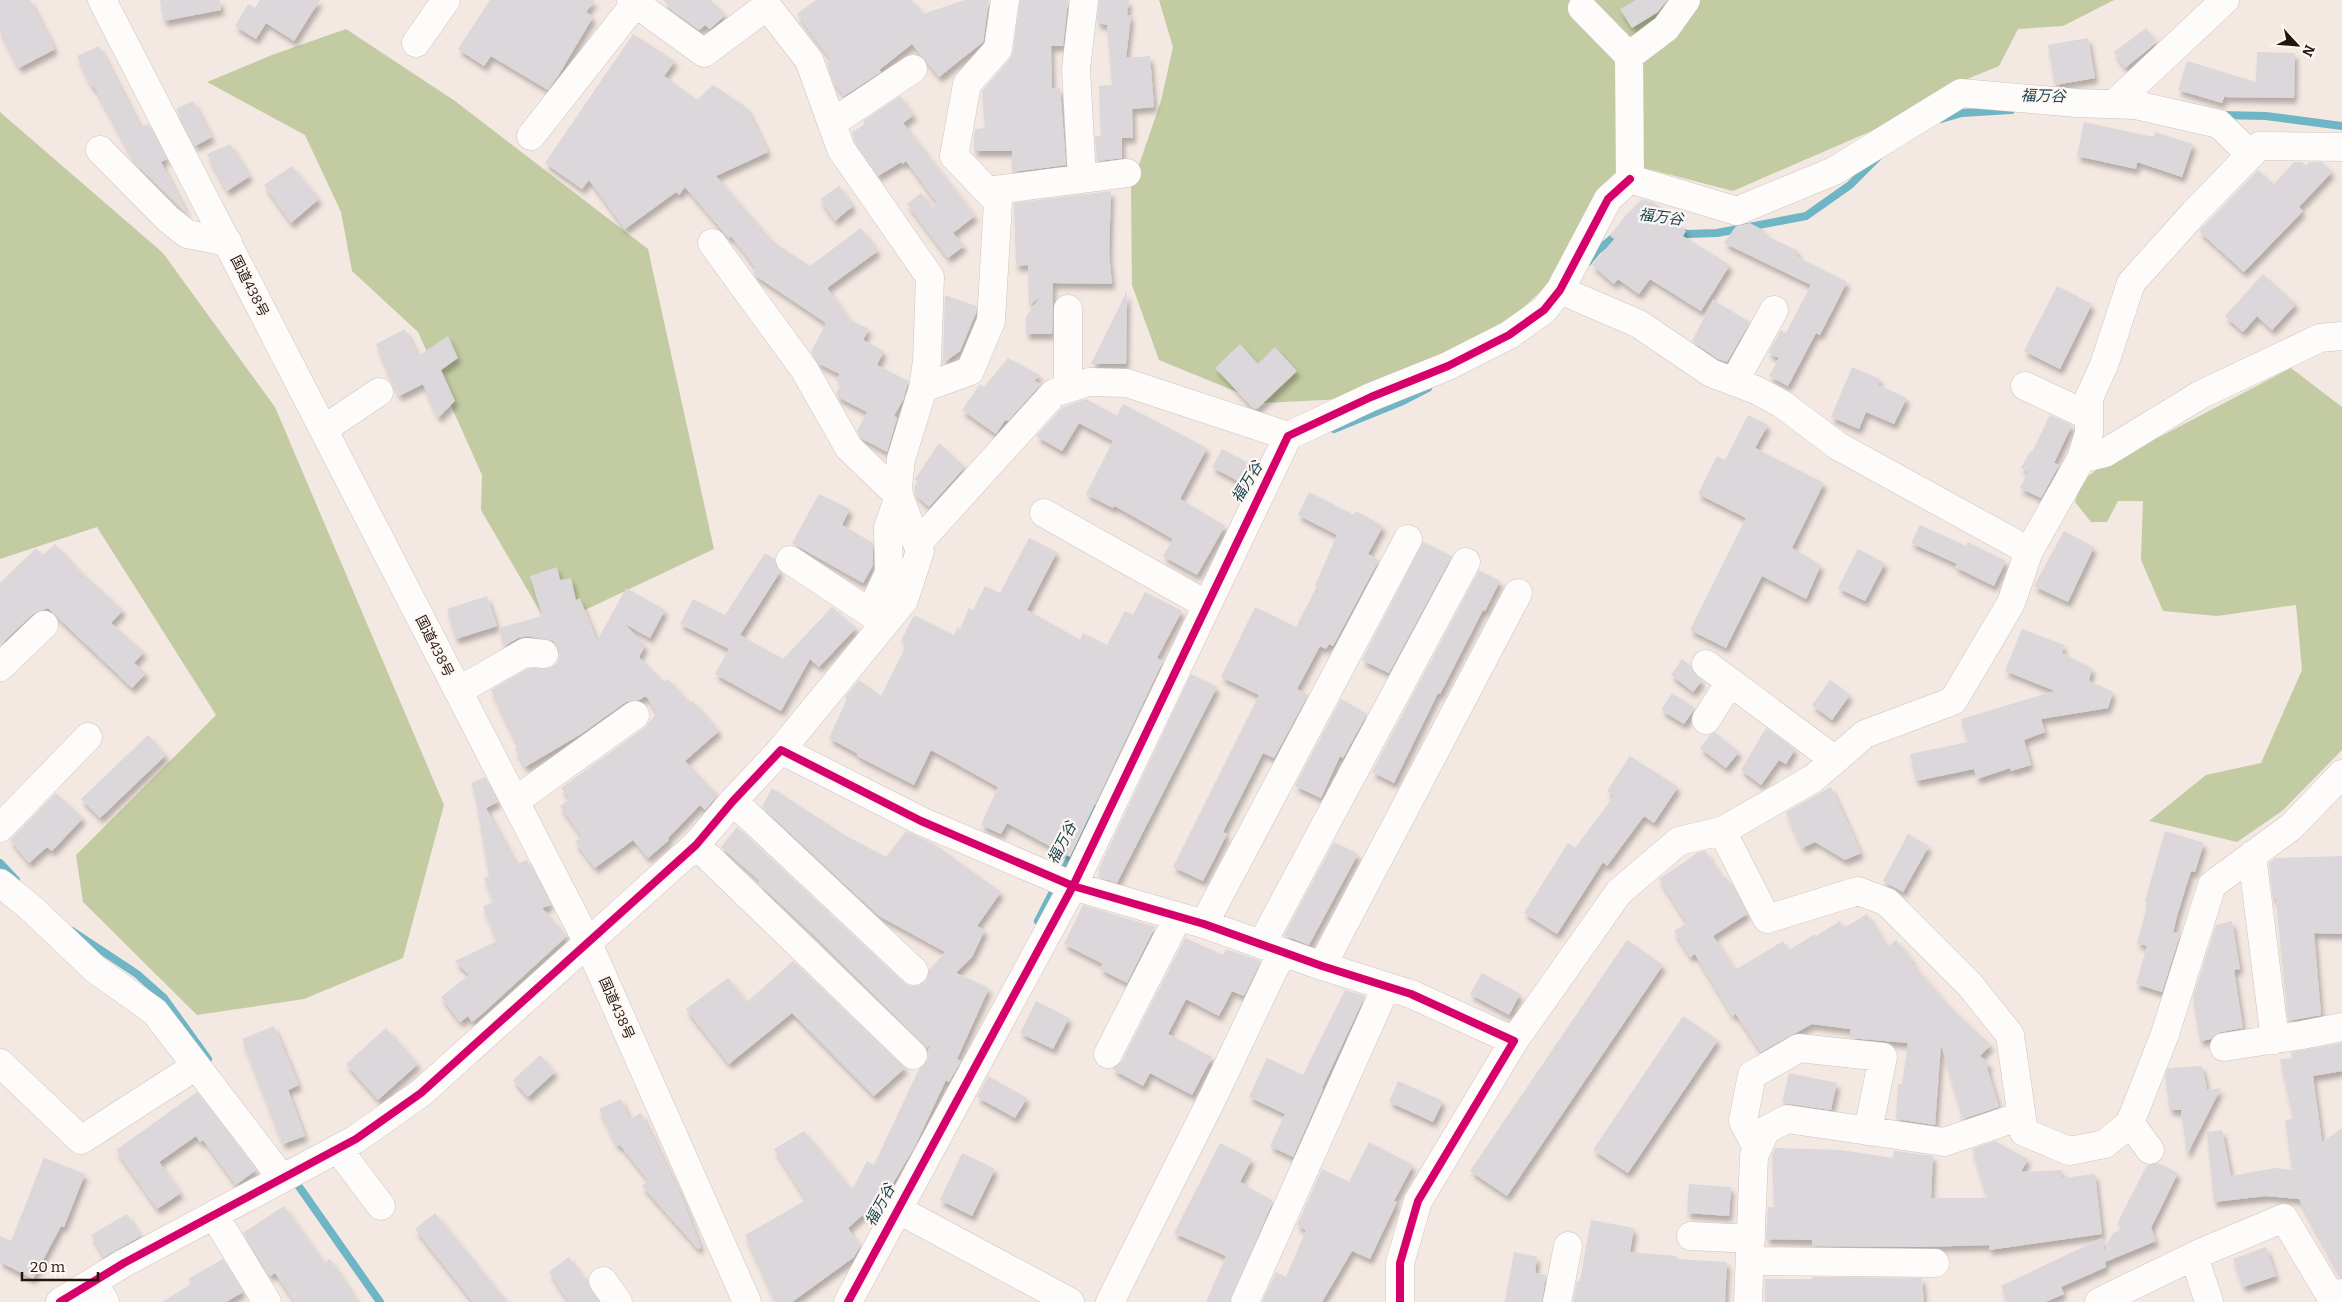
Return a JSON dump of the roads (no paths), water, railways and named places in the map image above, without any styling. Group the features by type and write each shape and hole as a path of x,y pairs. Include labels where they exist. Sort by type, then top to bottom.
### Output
{"main road":[{"name":"国道438号","path":"102,0 587,941 747,1302"},
{"path":"416,43 446,0"},
{"path":"923,388 970,371 991,321 998,202 954,156 967,84 998,49 1005,0"},
{"path":"1082,179 1076,69 1084,0"},
{"path":"1628,56 1666,28 1686,0"},
{"path":"2114,104 2224,0"},
{"path":"60,1302 99,1292 214,1215 356,1139 421,1093 587,941 696,845 732,801 780,750 904,600 920,551 899,496 898,486 901,458 923,388 927,361 930,277 841,149 808,60 766,3 704,53 634,1 531,136"},
{"path":"848,1302 1073,886 1288,436 1371,397 1448,366 1509,335 1544,310 1560,290 1608,199 1630,179 1628,56 1582,8"},
{"path":"832,123 913,69"},
{"path":"1630,179 1737,211 1834,171 1961,93 2136,105 2219,124 2251,155"},
{"path":"1400,1302 1400,1263 1418,1201 1514,1040 1620,892 1679,841 1722,831 1814,778 1865,734 1953,701 2010,603 2029,551 2081,459 2089,433 2089,398 2104,365 2131,283 2194,213 2260,146 2342,146"},
{"path":"100,150 168,219 187,234 228,242"},
{"path":"987,191 1127,173"},
{"path":"712,243 804,369 849,448 899,496"},
{"path":"1560,290 1639,324 1711,373 1756,390 1782,404 1838,446 2029,551"},
{"path":"1068,309 1068,388"},
{"path":"1734,382 1774,310"},
{"path":"2081,459 2105,453 2200,394 2320,338 2342,336"},
{"path":"918,542 1054,393 1068,388 1089,382 1127,383 1288,436"},
{"path":"2025,386 2089,416"},
{"path":"324,429 379,392"},
{"path":"790,560 870,613 889,573 888,528 899,496"},
{"path":"1044,513 1207,605"},
{"path":"1108,1054 1191,920 1408,539"},
{"path":"1110,1302 1214,1095 1271,948 1466,562"},
{"path":"1322,966 1518,593"},
{"path":"0,667 44,625"},
{"path":"458,691 526,652 544,654"},
{"path":"1706,664 1835,760"},
{"path":"1706,720 1730,682"},
{"path":"516,801 635,715"},
{"path":"0,828 88,737"},
{"path":"780,750 922,821 1073,886 1191,920 1322,966 1411,994 1514,1040"},
{"path":"1722,831 1767,919 1858,891 1887,902 1970,984 2010,1035 2024,1132 2069,1151 2105,1144 2130,1122 2165,1034 2212,885 2290,827 2342,774"},
{"path":"732,801 914,971"},
{"path":"696,845 913,1055"},
{"path":"2252,855 2275,1040"},
{"path":"0,883 31,908 95,969 155,1012 282,1178"},
{"path":"1245,1302 1386,987"},
{"path":"2224,1047 2275,1040 2342,1027"},
{"path":"1757,1148 1743,1121 1752,1075 1799,1048 1883,1057 1868,1131"},
{"path":"0,1063 81,1140 196,1066"},
{"path":"1748,1302 1754,1156 1766,1130 1787,1119 1944,1142 2021,1116"},
{"path":"2130,1122 2150,1150"},
{"path":"338,1149 381,1206"},
{"path":"899,1210 1070,1302"},
{"path":"214,1215 267,1302"},
{"path":"2099,1302 2194,1256 2284,1218 2330,1295 2342,1293"},
{"path":"1691,1236 1750,1250 1935,1263"},
{"path":"1557,1302 1568,1246"},
{"path":"2194,1256 2209,1302"}],"waterway":[{"name":"福万谷","path":"1941,119 1962,113 2011,110"},
{"name":"福万谷","path":"2220,115 2266,116 2342,126"},
{"name":"福万谷","path":"1676,232 1687,234 1717,233 1806,216 1850,185 1877,158"},
{"name":"福万谷","path":"1588,262 1597,251 1620,232"},
{"name":"福万谷","path":"1334,429 1403,401 1428,388"},
{"name":"福万谷","path":"1038,921 1095,809"},
{"path":"0,863 16,880"},
{"path":"72,931 137,974 164,998 208,1059"},
{"path":"293,1178 380,1302"}]}
